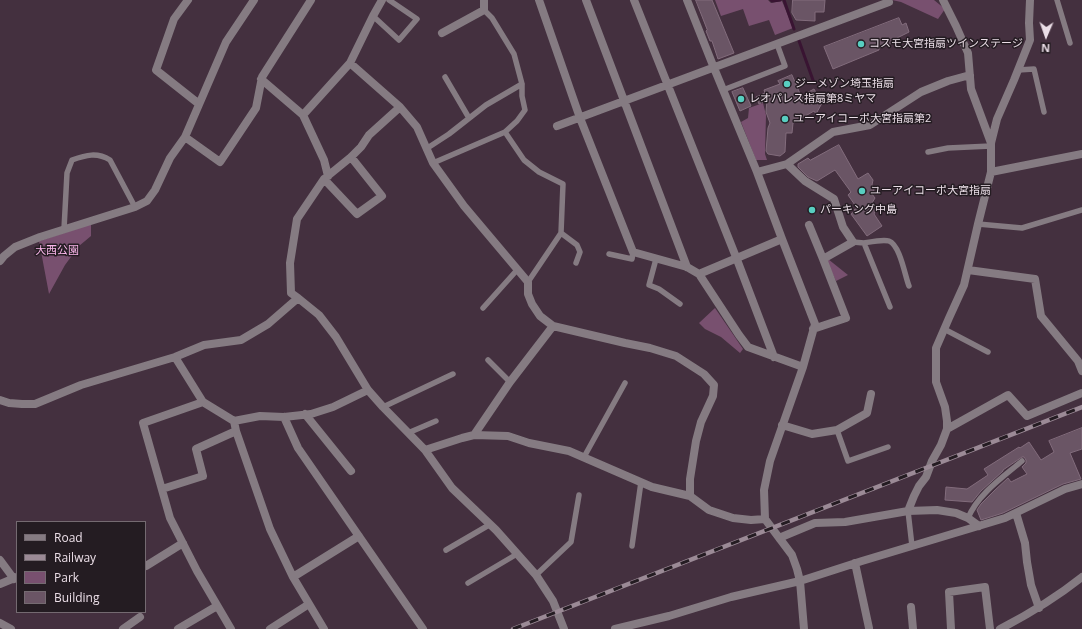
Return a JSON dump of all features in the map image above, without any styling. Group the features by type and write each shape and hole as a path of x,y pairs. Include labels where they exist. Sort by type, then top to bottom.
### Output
{"street":[{"path":"188,0 174,20 156,70 199,104"},
{"path":"0,261 15,247 64,229 135,207 147,201 155,190 170,158 185,137 226,42 254,0"},
{"path":"185,137 220,162 256,108 261,78 311,0"},
{"path":"303,115 350,63 382,0"},
{"path":"442,33 484,10 484,0"},
{"path":"539,0 580,118 633,252 687,267 699,274 748,347 803,367"},
{"path":"586,0 687,267"},
{"path":"634,0 774,357"},
{"path":"687,0 758,172 815,324 803,367 770,461 764,490 765,519 792,556 797,569 800,581 804,629"},
{"path":"908,511 914,496 926,477 947,429 945,408 936,382 936,348 964,285 991,172 990,144 971,89 968,53 944,3 936,0"},
{"path":"990,144 997,119 1030,40 1030,0"},
{"path":"557,126 889,1"},
{"path":"350,63 400,107 417,127 433,163 464,206 528,282 528,294 532,304 540,316 553,326 650,348 676,356 704,374 714,385 713,396 701,422 696,441 690,479 690,496"},
{"path":"758,172 787,164 833,132 870,125 921,92 948,81 970,75"},
{"path":"261,78 303,115 324,160 326,177 357,214 382,196 351,157"},
{"path":"400,107 369,135 362,147 326,177 297,220 290,263 291,293 319,315 332,332 368,390 425,450 452,488 489,525 496,530 536,575 552,601 564,629"},
{"path":"991,172 1082,154"},
{"path":"787,164 805,181 834,199 843,227 853,242 823,259"},
{"path":"809,225 846,318 813,329"},
{"path":"699,274 736,257 782,239"},
{"path":"968,270 1035,278 1040,316 1078,361 1082,371"},
{"path":"0,400 9,403 35,404 81,385 174,357 204,345 241,340 268,324 298,298"},
{"path":"474,436 510,382 553,326"},
{"path":"174,357 203,402 234,420 260,416 311,414 333,407 368,390"},
{"path":"947,429 1008,395 1027,416 1082,393"},
{"path":"782,425 812,434 837,430 867,413 871,394"},
{"path":"203,402 143,423 170,518 231,629"},
{"path":"305,414 351,471"},
{"path":"284,416 298,448 423,629"},
{"path":"234,420 236,431 270,529 293,577 324,629"},
{"path":"162,489 203,476 196,449 236,431"},
{"path":"425,450 462,438 474,436 508,436 529,443 569,450 652,487 690,496 709,510 733,518 751,520 765,519"},
{"path":"615,629 669,616 731,597 800,581 1005,518 1065,489 1082,484"},
{"path":"779,538 815,523 845,522 908,511 937,510 956,513 968,518 979,526"},
{"path":"1016,513 1025,543 1031,585 1038,608"},
{"path":"293,577 359,536"},
{"path":"146,566 183,543"},
{"path":"0,560 15,578 0,584"},
{"path":"855,563 869,628"},
{"path":"1000,629 1038,608 1082,578"},
{"path":"951,629 949,592 985,587 990,629"},
{"path":"270,629 309,604"},
{"path":"178,629 217,606"},
{"path":"911,606 913,629"},
{"path":"123,629 140,617"},
{"path":"0,623 11,629"}],"lane":[{"path":"373,16 399,40 417,19 389,0"},
{"path":"1057,0 1070,43"},
{"path":"433,163 505,132 518,121 525,110 522,96 522,84 514,54 492,18 484,10"},
{"path":"723,90 785,66 777,44"},
{"path":"1018,70 1034,69 1044,112"},
{"path":"445,77 469,118"},
{"path":"426,149 449,134 486,105 522,84"},
{"path":"505,132 524,160 539,172 563,184 561,233 528,282"},
{"path":"928,152 948,148 990,144"},
{"path":"64,229 67,173 72,160 95,155 103,156 110,160 135,207"},
{"path":"978,224 1022,228 1082,210"},
{"path":"561,233 577,245 580,252 576,263"},
{"path":"853,242 864,243 887,240 893,243 900,256 908,286"},
{"path":"864,243 890,307"},
{"path":"609,254 632,259 633,252"},
{"path":"656,259 649,285 659,289 680,304"},
{"path":"482,308 517,270"},
{"path":"944,329 988,352"},
{"path":"488,360 510,382"},
{"path":"383,407 453,374"},
{"path":"584,457 625,383"},
{"path":"408,433 436,421"},
{"path":"837,430 848,461 888,447"},
{"path":"968,518 972,509 987,491 1022,461"},
{"path":"632,546 641,482"},
{"path":"536,575 571,542 579,495"},
{"path":"908,511 912,546"},
{"path":"446,550 489,525"},
{"path":"468,583 517,554"}],"green space":[{"path":"715,0 768,0 771,3 782,1 793,28 775,35 769,20 749,26 743,9 721,16"},
{"path":"892,0 934,0 945,9 938,19 901,2"},
{"path":"763,103 766,115 765,154 767,160 756,160 741,122 748,118 749,108"},
{"name":"大西公園","path":"91,224 91,236 79,246 65,265 49,294 39,241"},
{"path":"828,259 848,275 836,281 826,260"},
{"path":"715,308 743,349 740,353 721,337 705,329 699,323"}],"building":[{"path":"696,0 712,0 734,53 718,59 712,41 710,41 706,31 707,30"},
{"path":"793,0 825,0 824,12 815,12 815,21 796,20 792,13"},
{"name":"コスモ大宮指扇ツインステージ","path":"899,18 902,25 906,23 909,32 897,38 898,41 833,69 824,47"},
{"name":"ユーアイコーポ大宮指扇第2","path":"792,75 801,96 814,89 822,103 816,114 814,111 793,123 792,133 786,133 785,152 780,156 768,154 766,151 768,128 770,123 766,112 767,100 759,104 756,97 765,93 764,90 780,84 778,81"},
{"name":"レオパレス指扇第8ミヤマ","path":"743,88 751,106 740,111 732,92"},
{"name":"ユーアイコーポ大宮指扇","path":"839,145 858,179 868,173 873,180 872,185 874,190 872,194 875,198 872,203 876,209 874,214 882,226 867,236 851,214 857,208 848,195 851,192 835,170 817,181 808,177 798,167 798,164 808,158 810,160"},
{"path":"1082,428 1082,449 1070,453 1081,479 1063,484 1003,513 981,520 977,510 995,490 1008,478 1011,482 1027,474 1022,467 1026,463 1026,460 1022,457 1003,470 972,502 945,500 946,487 967,489 988,475 984,469 1019,447 1020,448 1029,442 1041,460 1054,452 1049,441"}],"waterway":[{"path":"771,0 780,0"},
{"path":"784,0 794,29"},
{"path":"798,38 814,83"}],"railway":[{"path":"513,629 1082,407"}],"place":[{"name":"コスモ大宮指扇ツインステージ","path":"861,44"},
{"name":"ジーメゾン埼玉指扇","path":"787,84"},
{"name":"レオパレス指扇第8ミヤマ","path":"741,99"},
{"name":"ユーアイコーポ大宮指扇第2","path":"785,119"},
{"name":"ユーアイコーポ大宮指扇","path":"862,191"},
{"name":"パーキング中島","path":"812,210"}]}
